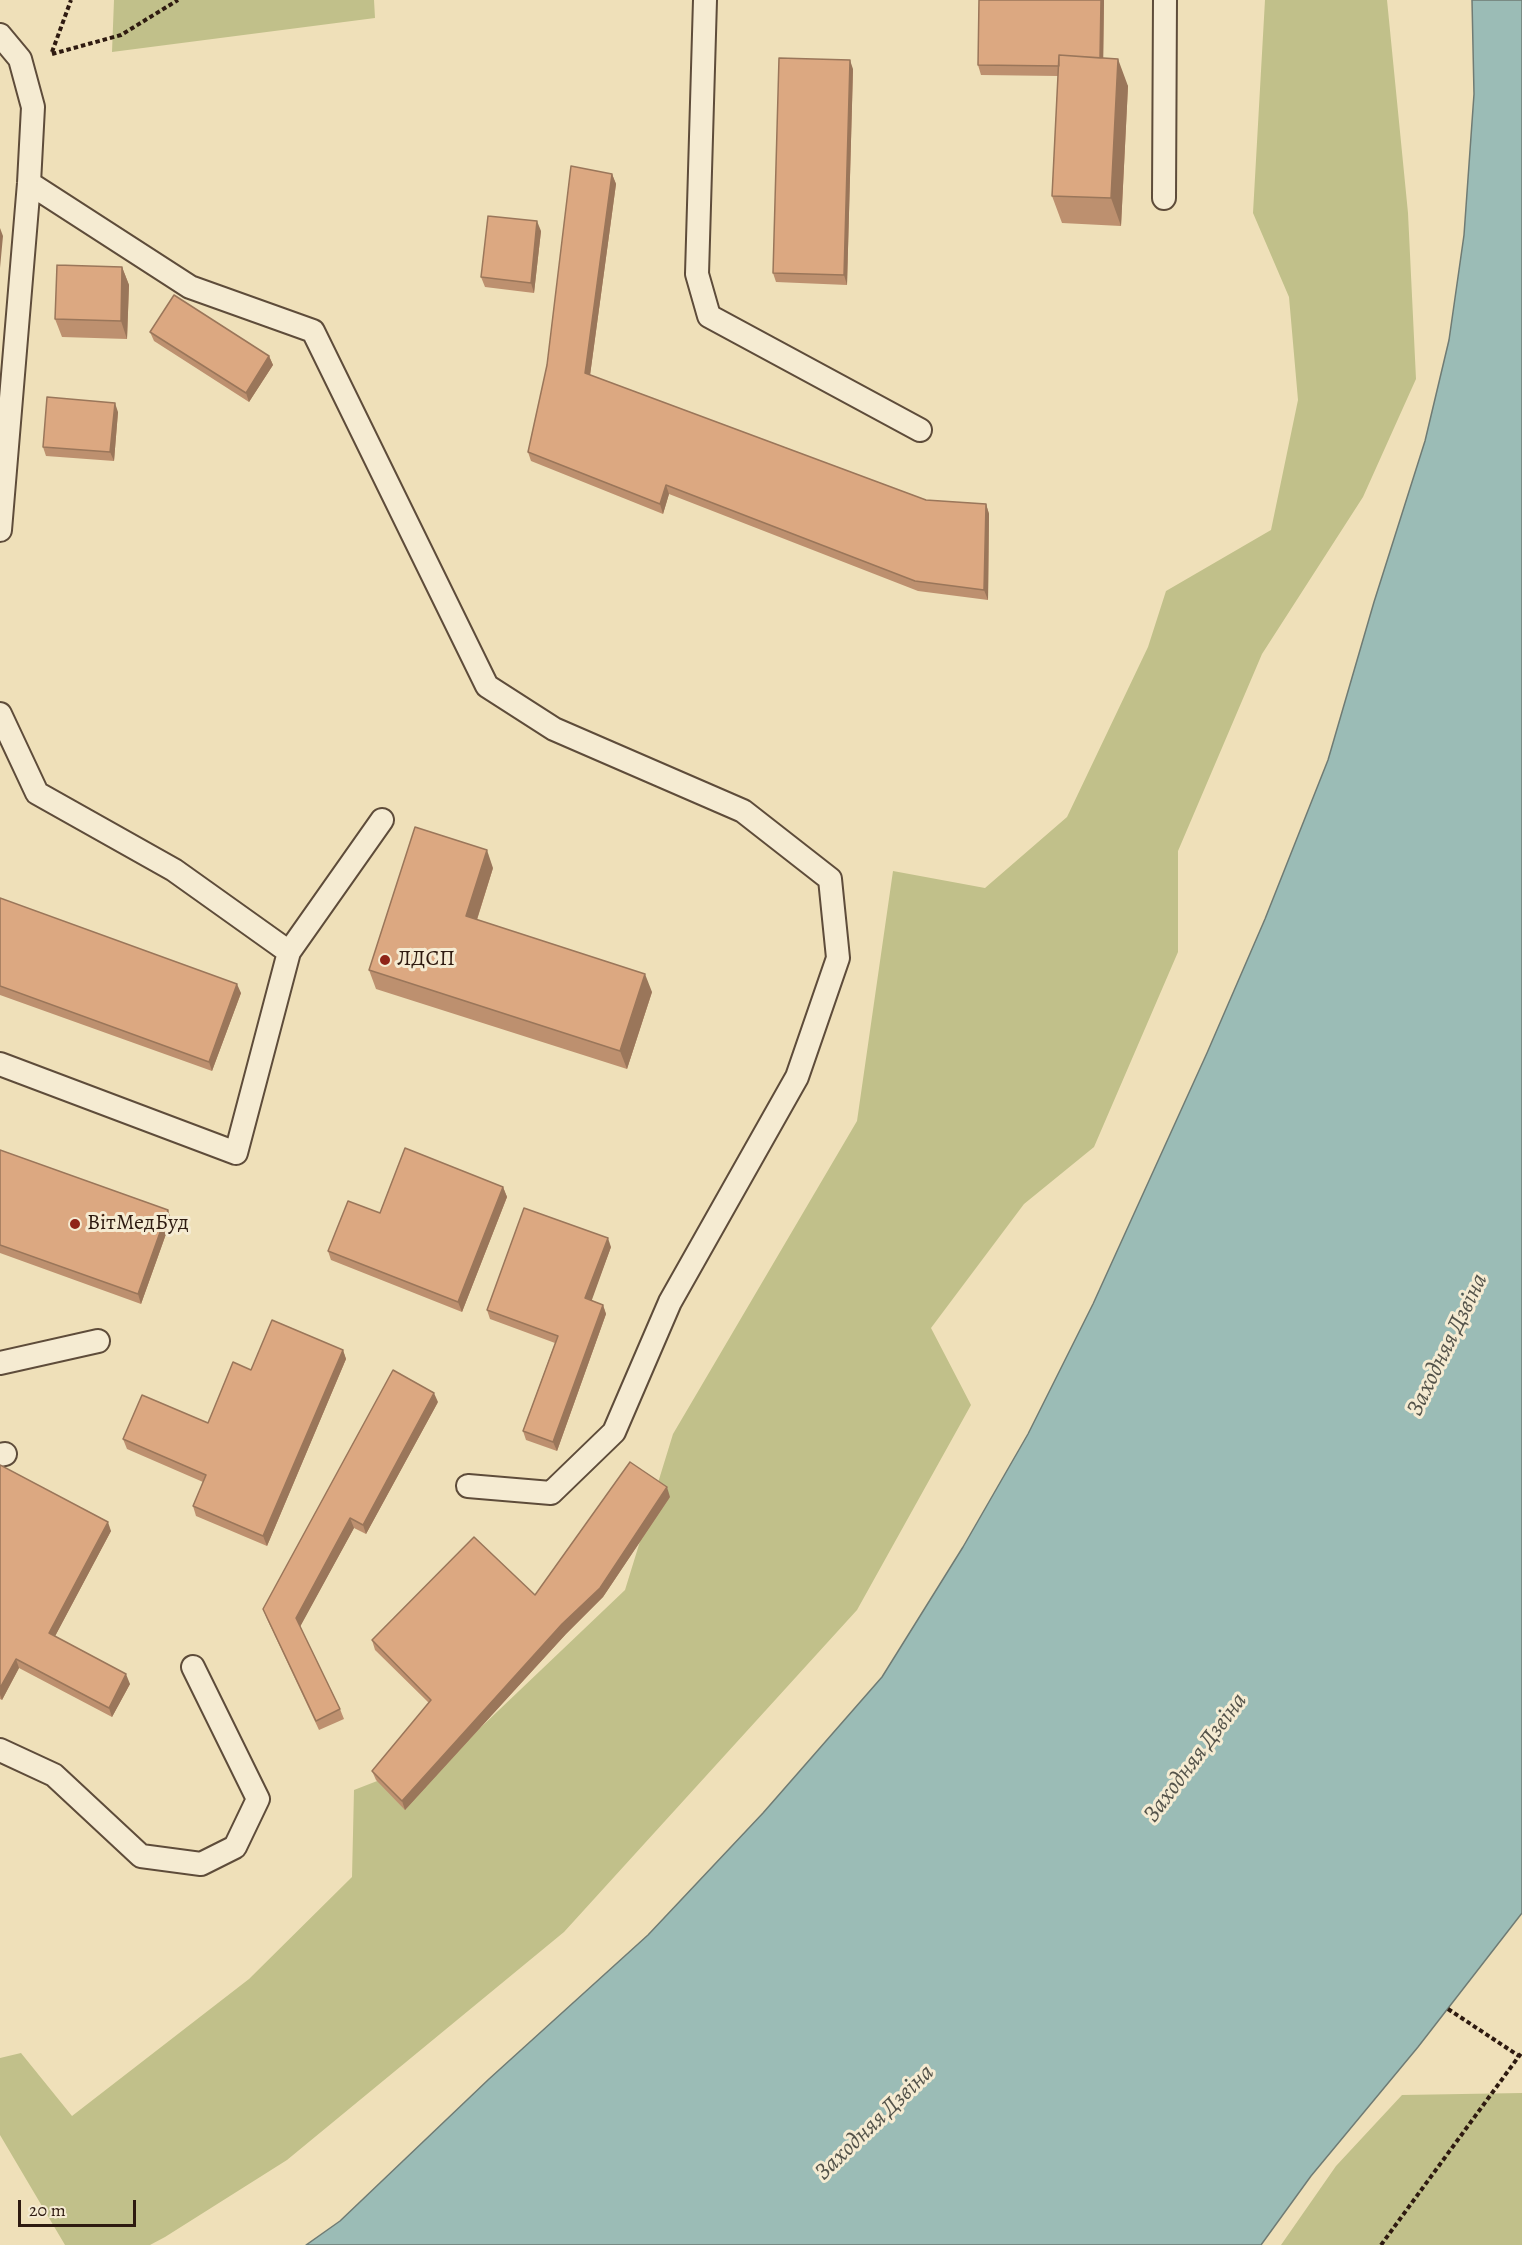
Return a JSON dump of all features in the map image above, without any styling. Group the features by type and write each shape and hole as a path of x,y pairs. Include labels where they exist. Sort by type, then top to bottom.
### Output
{"lane":[{"path":"705,0 697,274 709,316 920,430"},
{"path":"1164,198 1165,0"},
{"path":"0,35 20,59 33,107 29,183 0,530"},
{"path":"29,183 190,287 313,331 487,686 554,729 742,811 830,879 838,958 797,1077 670,1302 614,1432 550,1493 468,1485"},
{"path":"0,714 36,793 174,870 289,952"},
{"path":"0,1064 236,1153 289,952 382,820"},
{"path":"0,1363 99,1341"},
{"path":"0,1750 54,1775 141,1856 201,1864 235,1847 258,1799 193,1667"}],"path":[{"path":"51,54 121,35 178,0"},
{"path":"1381,2245 1521,2054 1448,2009"}],"shaded area":[{"path":"114,0 374,0 375,18 112,52"},
{"path":"1265,0 1387,0 1408,213 1416,379 1363,497 1262,654 1178,851 1178,952 1094,1147 1024,1204 931,1328 971,1405 857,1610 564,1932 287,2160 165,2237 150,2245 65,2245 0,2135 0,2058 21,2053 72,2116 249,1979 352,1877 354,1790 457,1750 625,1590 673,1434 857,1121 893,871 985,888 1067,817 1148,647 1166,591 1271,530 1298,400 1289,297 1253,213"},
{"path":"1522,2093 1522,2245 1281,2245 1336,2166 1402,2095"}],"water":[{"name":"Заходняя Дзвіна","path":"1472,0 1522,0 1522,1913 1418,2047 1311,2176 1261,2245 306,2245 340,2221 489,2079 648,1935 763,1813 882,1677 963,1547 1028,1434 1093,1304 1207,1053 1265,919 1328,760 1374,602 1425,441 1449,340 1464,235 1474,94"}],"building":[{"path":"979,0 1101,0 1100,58 1059,55 1059,66 978,65"},
{"path":"1059,55 1118,59 1111,198 1052,196"},
{"path":"779,58 850,60 844,275 773,273"},
{"path":"571,166 612,174 585,373 926,500 986,504 984,590 915,581 666,485 660,504 528,452 547,365"},
{"path":"488,216 537,221 531,283 481,277"},
{"path":"57,265 122,267 121,321 55,319"},
{"path":"174,295 269,356 246,393 150,332"},
{"path":"47,397 115,403 110,452 43,447"},
{"path":"415,827 487,850 466,916 645,974 620,1051 369,970"},
{"path":"0,898 237,984 209,1062 0,986"},
{"path":"405,1148 503,1187 458,1302 328,1251 348,1201 380,1213"},
{"path":"0,1150 168,1210 138,1294 0,1245"},
{"path":"524,1208 608,1238 585,1298 603,1305 553,1442 523,1431 558,1336 487,1310"},
{"path":"272,1320 343,1350 263,1536 193,1506 206,1475 123,1439 142,1395 208,1423 233,1362 251,1370"},
{"path":"393,1370 434,1393 363,1525 350,1518 296,1618 340,1709 316,1721 263,1609"},
{"path":"630,1462 667,1487 600,1588 562,1624 402,1801 372,1771 431,1700 372,1640 474,1537 535,1595"},
{"path":"0,1465 108,1522 49,1633 126,1674 109,1708 16,1659 0,1688"}],"place":[{"name":"ЛДСП","path":"385,960"},
{"name":"ВітМедБуд","path":"75,1224"}]}
